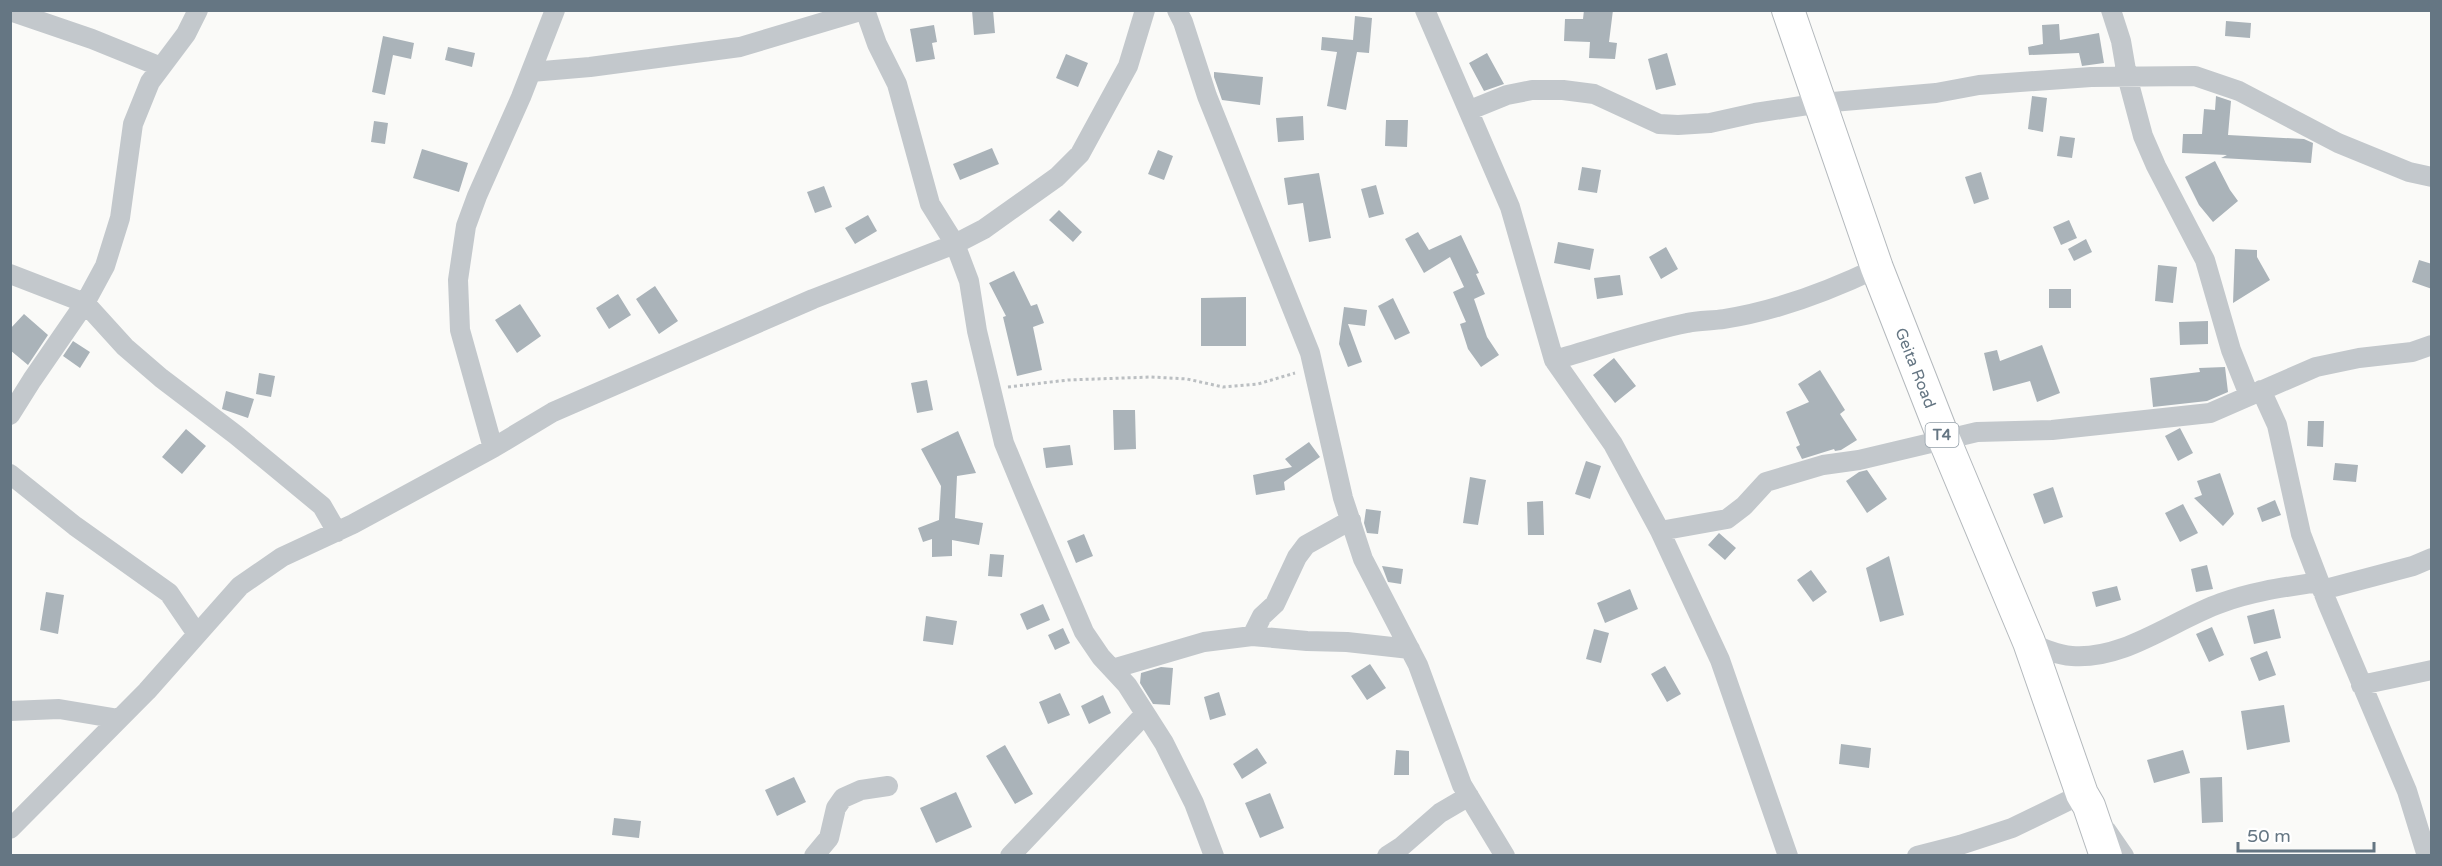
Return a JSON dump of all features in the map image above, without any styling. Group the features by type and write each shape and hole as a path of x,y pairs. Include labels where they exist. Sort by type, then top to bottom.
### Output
{"highway":[{"name":"Geita Road","path":"1788,10 1877,268 1944,439 2029,642 2106,855"}],"street":[{"path":"10,415 84,303 105,266 120,218 133,124 150,82 186,34 198,10"},
{"path":"493,448 460,330 458,280 466,226 555,10"},
{"path":"531,72 590,67 740,47 864,10 897,84 930,204 955,244 969,281 977,331 1004,443 1023,489 1084,632 1127,685 1164,743 1194,803 1214,855"},
{"path":"10,829 119,719 240,586 282,557 337,532 493,448 553,412 813,298 955,244 984,229 1057,177 1080,154 1128,66 1145,10"},
{"path":"1177,10 1207,96 1310,353 1343,498 1363,559 1418,665 1462,785 1505,855"},
{"path":"1425,10 1510,207 1554,360 1613,444 1660,531 1720,660 1788,855"},
{"path":"2111,10 2121,41 2127,76 2144,136 2156,166 2205,260 2231,350 2255,393 2277,425 2301,534 2361,685 2407,792 2426,829 2427,855"},
{"path":"10,11 92,39 161,67"},
{"path":"1470,110 1507,95 1532,90 1563,90 1594,94 1659,124 1678,125 1710,123 1755,113 1821,103 1936,93 1979,85 2127,76 2195,76 2239,91 2338,143 2409,172 2432,177"},
{"path":"1554,360 1655,330 1759,311 1840,285 1877,268"},
{"path":"10,274 84,303 125,347 322,506 337,532"},
{"path":"1660,531 1727,519 1744,506 1766,482 1823,465 1858,460 1977,432 2052,430 2210,413 2316,367 2359,358 2412,352 2432,345"},
{"path":"10,474 75,526 169,593 196,634"},
{"path":"1252,636 1262,616 1275,604 1297,557 1306,545 1351,520"},
{"path":"2029,642 2070,656 2092,656 2155,635 2221,603 2262,590 2320,586 2413,566 2432,558"},
{"path":"1112,669 1204,642 1252,636 1347,642 1410,649"},
{"path":"2361,685 2432,670"},
{"path":"10,711 59,710 119,719"},
{"path":"1010,855 1145,714"},
{"path":"814,855 829,838 836,808 843,798 861,790 888,786"},
{"path":"1387,855 1401,847 1440,813 1468,796"},
{"path":"1917,855 1960,845 2012,828 2085,800 2124,855"},
{"path":"829,838 838,855"}],"path":[{"path":"991,389 1068,380 1151,376 1187,379 1223,387 1239,386 1258,384 1314,368"}],"building":[{"path":"972,10 993,10 995,33 974,35"},
{"path":"1584,10 1613,10 1609,42 1617,43 1615,59 1589,58 1590,42 1564,41 1565,19 1583,19"},
{"path":"1355,16 1372,18 1369,53 1357,52 1346,110 1327,106 1337,52 1321,50 1322,37 1353,40"},
{"path":"2226,21 2251,23 2250,38 2225,36"},
{"path":"2059,24 2060,40 2099,33 2104,63 2082,66 2079,53 2029,55 2028,47 2043,44 2042,25"},
{"path":"934,25 937,42 932,43 935,59 916,62 910,29"},
{"path":"383,36 414,43 411,59 393,55 385,95 372,92"},
{"path":"448,47 475,53 472,67 445,60"},
{"path":"1487,53 1504,84 1484,91 1469,63"},
{"path":"1667,53 1676,85 1656,90 1648,59"},
{"path":"1066,54 1088,63 1078,87 1056,78"},
{"path":"1214,72 1263,77 1260,105 1222,100"},
{"path":"2032,96 2047,98 2043,132 2028,129"},
{"path":"2216,96 2231,101 2228,135 2304,139 2313,143 2311,163 2221,158 2227,155 2182,153 2183,134 2202,134 2204,109 2215,110"},
{"path":"1303,116 1304,140 1278,142 1276,118"},
{"path":"1386,120 1408,120 1407,147 1385,146"},
{"path":"374,121 388,123 385,144 371,142"},
{"path":"2060,136 2075,138 2072,158 2057,156"},
{"path":"992,148 999,164 960,180 953,164"},
{"path":"422,149 468,163 459,192 413,178"},
{"path":"1158,150 1173,156 1164,180 1148,174"},
{"path":"2215,161 2238,201 2213,222 2199,205 2185,177"},
{"path":"1582,167 1601,170 1597,193 1578,190"},
{"path":"1981,172 1989,199 1974,204 1965,177"},
{"path":"1319,173 1331,238 1309,242 1303,203 1288,205 1284,178"},
{"path":"1376,185 1384,214 1369,218 1361,189"},
{"path":"824,186 832,207 815,213 807,192"},
{"path":"1059,210 1082,232 1073,242 1049,220"},
{"path":"868,215 877,231 855,244 845,228"},
{"path":"2069,220 2077,238 2061,245 2053,227"},
{"path":"1418,232 1429,250 1461,235 1479,273 1476,274 1485,294 1474,299 1487,337 1499,355 1481,367 1468,349 1460,324 1466,322 1453,292 1464,287 1450,257 1424,273 1405,239"},
{"path":"2086,239 2092,252 2074,261 2068,249"},
{"path":"1558,242 1594,249 1590,270 1554,263"},
{"path":"1666,247 1678,269 1661,279 1649,257"},
{"path":"2235,249 2257,250 2257,257 2270,280 2233,303"},
{"path":"2419,260 2432,264 2432,289 2412,282"},
{"path":"2158,265 2177,267 2173,303 2155,301"},
{"path":"1014,271 1031,306 1037,304 1044,323 1033,327 1042,370 1017,376 1003,317 1006,316 989,283"},
{"path":"1620,275 1623,295 1597,299 1594,278"},
{"path":"655,286 678,321 659,334 636,299"},
{"path":"2049,289 2071,289 2071,308 2049,308"},
{"path":"618,294 631,315 609,329 596,308"},
{"path":"1246,297 1246,346 1201,346 1201,298"},
{"path":"1393,298 1410,333 1395,340 1378,306"},
{"path":"520,304 541,336 517,353 495,320"},
{"path":"1344,307 1367,310 1365,326 1348,324 1362,362 1348,367 1339,344"},
{"path":"24,314 48,335 28,365 10,350 10,329"},
{"path":"2208,321 2208,344 2180,345 2179,322"},
{"path":"73,341 90,352 80,368 63,356"},
{"path":"2042,345 2060,393 2037,402 2030,381 1993,391 1984,353 1997,350 2000,361"},
{"path":"1614,358 1636,386 1615,403 1593,375"},
{"path":"2225,367 2228,392 2207,401 2153,407 2150,378 2200,372 2199,368"},
{"path":"1820,370 1845,410 1840,414 1857,440 1841,450 1835,451 1834,449 1802,459 1796,447 1800,445 1786,412 1809,402 1798,384"},
{"path":"259,373 275,376 271,397 256,394"},
{"path":"927,380 933,410 917,413 911,383"},
{"path":"226,391 254,399 248,418 222,409"},
{"path":"1113,410 1135,410 1136,449 1114,450"},
{"path":"2308,421 2324,421 2323,447 2307,446"},
{"path":"2180,428 2193,453 2178,461 2165,436"},
{"path":"186,429 206,446 182,474 162,457"},
{"path":"958,431 976,473 957,476 955,518 983,523 979,545 952,540 952,556 932,557 932,539 923,542 918,528 939,520 941,486 921,449"},
{"path":"1309,442 1320,457 1284,482 1285,490 1256,495 1253,475 1292,467 1285,459"},
{"path":"1070,445 1073,465 1046,468 1043,448"},
{"path":"1586,461 1601,466 1590,499 1575,494"},
{"path":"2335,463 2358,465 2356,482 2333,480"},
{"path":"1867,470 1887,499 1867,513 1846,481 1859,472"},
{"path":"2220,473 2234,514 2223,526 2194,498 2202,495 2197,481"},
{"path":"1470,477 1486,480 1478,525 1463,523"},
{"path":"2053,487 2063,517 2044,524 2033,494"},
{"path":"2275,500 2281,515 2262,522 2257,508"},
{"path":"1543,501 1544,535 1528,535 1527,502"},
{"path":"2183,504 2198,533 2180,542 2165,513"},
{"path":"1366,509 1381,511 1378,534 1367,533 1364,523"},
{"path":"1719,533 1736,548 1725,560 1708,545"},
{"path":"1084,534 1093,556 1076,563 1067,541"},
{"path":"990,554 1004,555 1002,577 988,576"},
{"path":"1889,556 1904,615 1880,622 1866,568"},
{"path":"2207,565 2213,589 2196,592 2191,569"},
{"path":"1382,566 1403,569 1401,584 1388,582"},
{"path":"1811,570 1827,592 1813,602 1797,580"},
{"path":"2117,586 2121,600 2096,607 2092,592"},
{"path":"1630,589 1638,609 1605,623 1597,603"},
{"path":"46,592 64,595 58,634 40,630"},
{"path":"1043,604 1050,620 1027,630 1020,614"},
{"path":"2274,609 2281,638 2254,644 2247,616"},
{"path":"926,616 957,621 953,645 923,641"},
{"path":"2212,627 2224,655 2209,662 2196,634"},
{"path":"1063,628 1070,643 1055,650 1048,635"},
{"path":"1594,629 1609,633 1601,663 1586,659"},
{"path":"2267,651 2276,675 2259,681 2250,658"},
{"path":"1370,664 1386,688 1367,700 1351,676"},
{"path":"1665,666 1681,694 1667,702 1651,674"},
{"path":"1161,667 1173,668 1170,705 1153,704 1140,683 1141,673"},
{"path":"1219,692 1226,715 1210,720 1204,697"},
{"path":"1060,693 1070,715 1048,724 1039,702"},
{"path":"1103,695 1111,713 1089,724 1081,706"},
{"path":"2284,705 2290,742 2247,750 2241,711"},
{"path":"1841,744 1871,748 1869,768 1839,764"},
{"path":"1005,745 1033,794 1015,804 986,756"},
{"path":"1257,748 1267,763 1242,779 1233,764"},
{"path":"1396,750 1409,751 1409,775 1394,775"},
{"path":"2183,750 2190,773 2154,783 2147,760"},
{"path":"794,777 806,802 777,816 765,790"},
{"path":"2222,777 2223,822 2202,823 2200,778"},
{"path":"956,792 972,827 936,843 920,808"},
{"path":"1270,793 1284,828 1260,838 1245,803"},
{"path":"614,818 641,821 639,838 612,835"}]}
